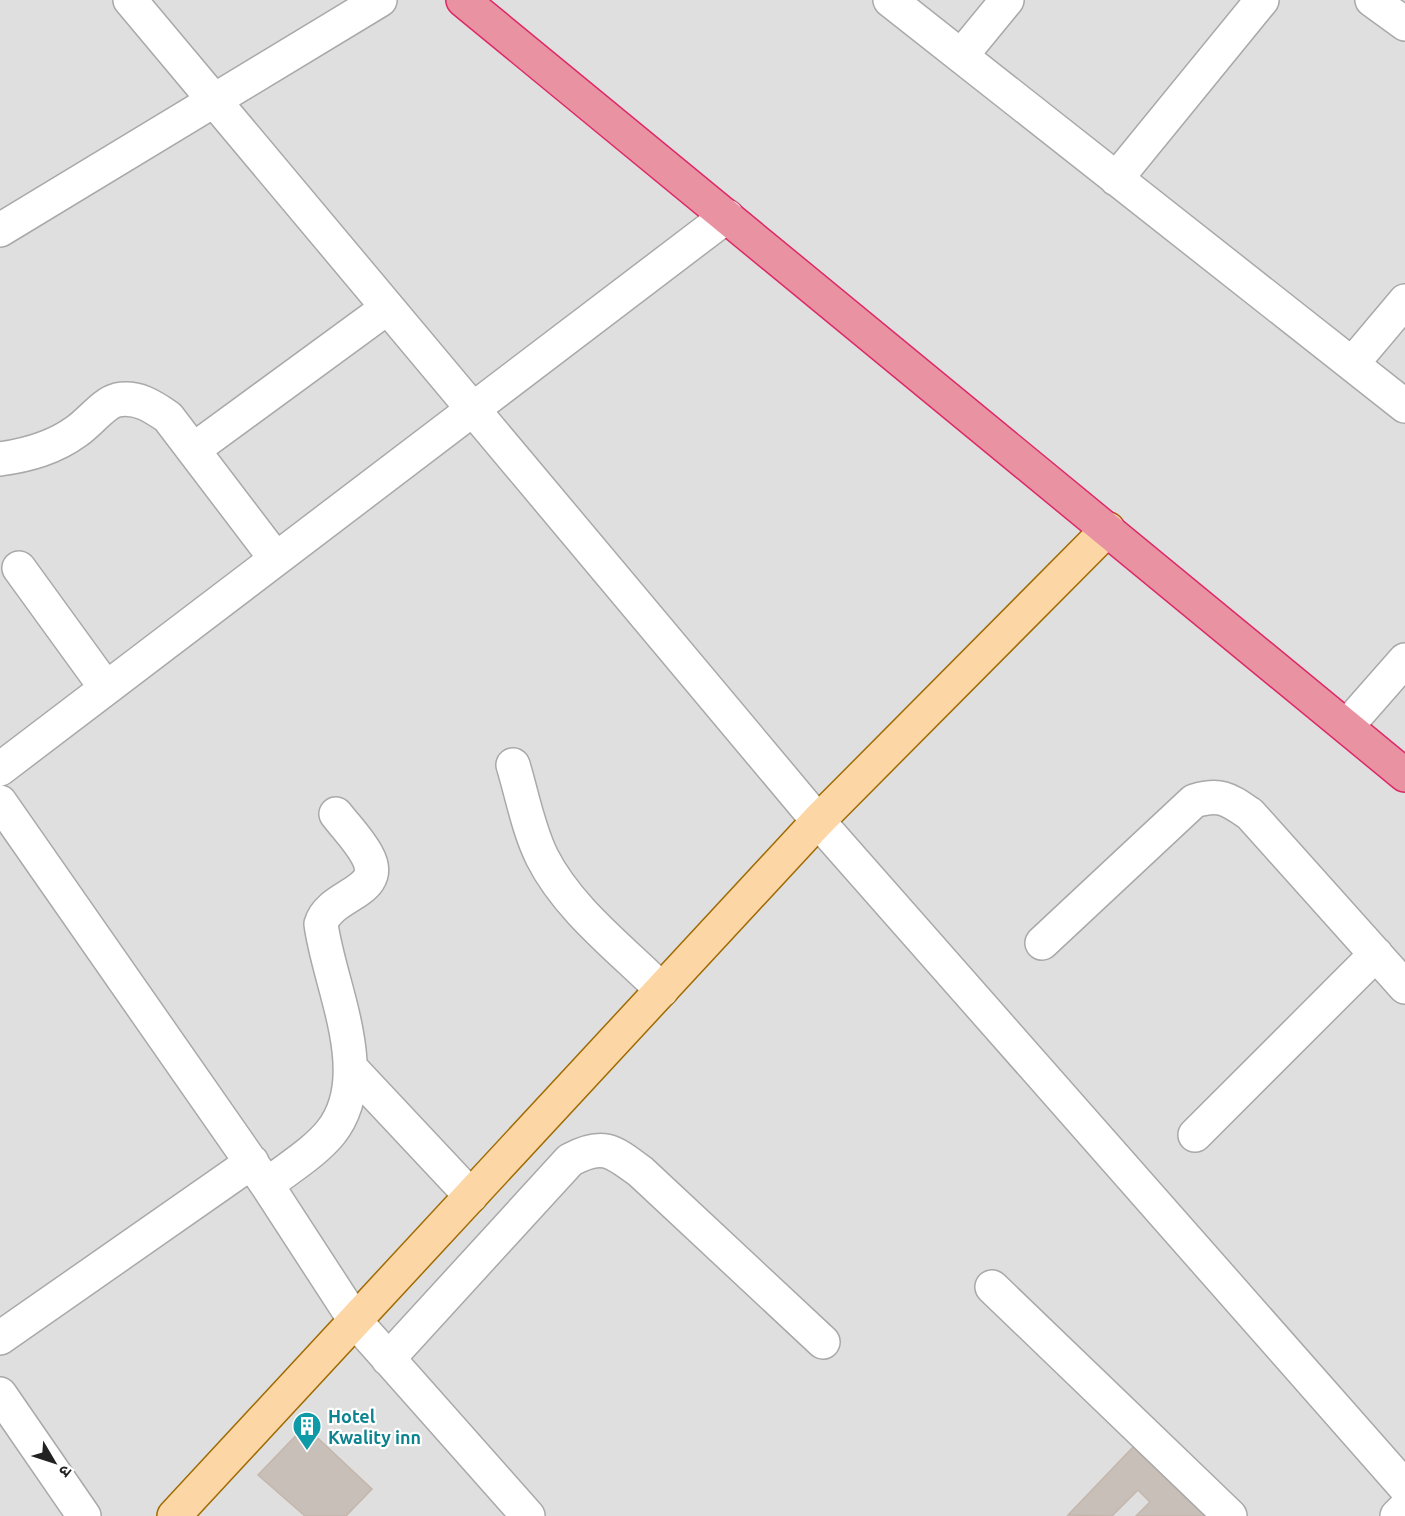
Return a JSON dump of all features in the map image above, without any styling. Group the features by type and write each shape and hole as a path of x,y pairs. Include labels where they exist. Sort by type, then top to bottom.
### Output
{"highway":[{"path":"463,0 1405,775"}],"main road":[{"path":"174,1516 818,821 1108,529"}],"street":[{"path":"130,0 818,821 1405,1487"},
{"path":"0,230 215,102 380,0"},
{"path":"890,0 1405,406"},
{"path":"961,56 1007,0"},
{"path":"1116,179 1262,0"},
{"path":"1372,0 1405,24"},
{"path":"0,769 727,216"},
{"path":"1352,364 1405,302"},
{"path":"193,450 387,308"},
{"path":"0,459 25,455 51,447 77,431 115,401 134,399 152,406 168,417 276,559"},
{"path":"19,568 106,688"},
{"path":"1347,726 1405,660"},
{"path":"513,765 541,855 556,881 581,910 662,990"},
{"path":"1042,943 1194,801 1213,795 1230,800 1250,814 1405,987"},
{"path":"0,802 260,1173 356,1322 528,1516"},
{"path":"0,1338 260,1173 332,1131 347,1097 351,1051 321,924 324,913 334,903 363,888 371,878 372,867 367,855 336,813"},
{"path":"1195,1135 1376,954"},
{"path":"350,1067 471,1196"},
{"path":"388,1359 570,1160 590,1149 616,1153 640,1172 823,1342"},
{"path":"992,1287 1230,1516"},
{"path":"0,1394 84,1516"},
{"path":"1396,1516 1405,1508"}],"shaded area":[{"path":"0,0 1405,0 1405,1516 0,1516"}],"building":[{"name":"Hotel Kwality inn","path":"305,1426 372,1489 346,1516 305,1516 258,1475"},
{"path":"1133,1447 1205,1516 1136,1516 1150,1502 1138,1490 1112,1516 1068,1515"}],"place":[{"name":"Hotel Kwality inn","path":"307,1452"}]}
